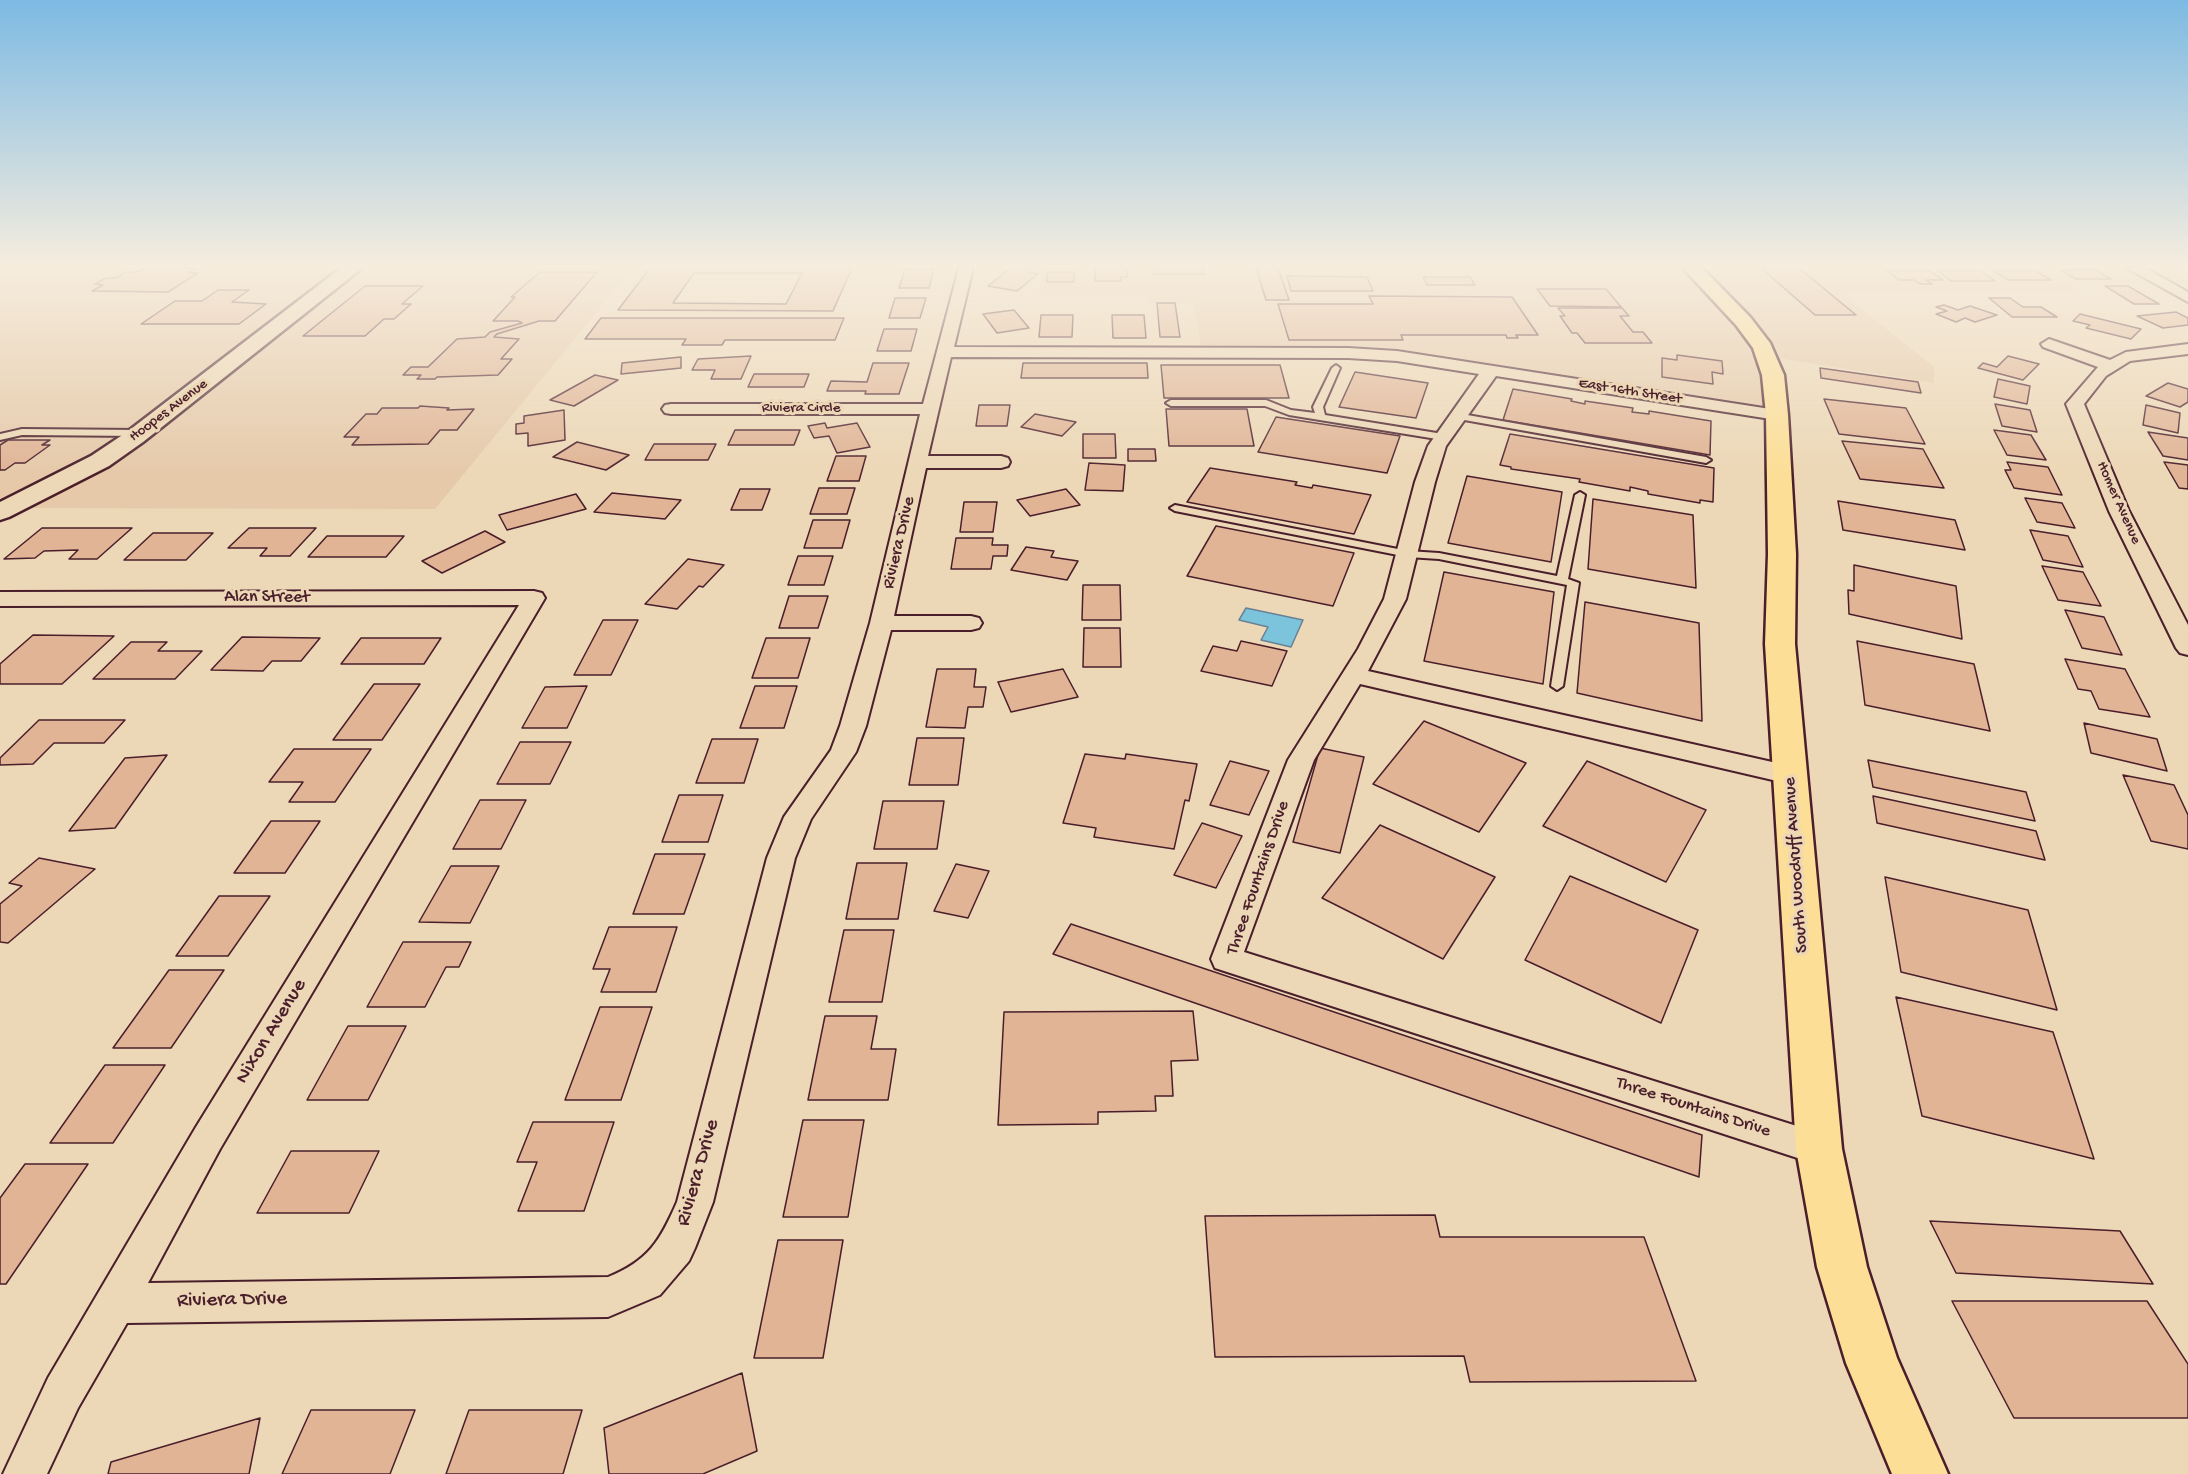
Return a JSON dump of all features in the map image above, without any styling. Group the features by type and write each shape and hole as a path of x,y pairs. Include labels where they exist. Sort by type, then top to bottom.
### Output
{"main road":[{"name":"South Woodruff Avenue","path":"1755,337 1762,347 1773,375 1778,415 1782,554 1780,644 1819,1149 1842,1267 1872,1363 1920,1474"}],"street":[{"name":"Hoopes Avenue","path":"0,512 100,461 140,433 264,337"},
{"name":"Riviera Drive","path":"116,1303 608,1297 646,1281 676,1248 695,1202 781,858 798,817 843,752 853,726 881,623 948,337"},
{"path":"2049,344 2109,365 2126,357 2188,349"},
{"name":"East 16th Street","path":"944,352 1348,353 1397,356 1778,415"},
{"name":"Homer Avenue","path":"2109,365 2100,372 2075,404 2119,511 2188,648"},
{"name":"Three Fountains Drive","path":"1491,372 1450,427 1425,482 1395,599 1370,649 1301,760 1226,960 1819,1149"},
{"name":"Riviera Circle","path":"671,409 930,409"},
{"path":"920,462 1001,462"},
{"name":"Alan Street","path":"0,599 534,598"},
{"name":"Nixon Avenue","path":"25,1474 63,1393 116,1303 207,1138 534,598"},
{"path":"881,623 972,623"},
{"path":"1352,675 1790,775"}],"lane":[{"path":"1322,417 1318,407 1336,368"},
{"path":"1171,403 1266,403 1289,412 1322,417 1450,427 1706,460"},
{"path":"0,438 22,432 140,433"},
{"path":"1562,581 1580,495"},
{"path":"1175,508 1408,554 1439,556 1573,583 1557,686"}],"shaded area":[{"path":"0,337 576,337 435,509 10,508 0,512"},
{"path":"1199,337 1896,337 1934,367 1934,383 1766,356 1777,415 1397,356 1202,353"}],"water":[{"path":"1246,608 1303,620 1291,647 1261,640 1268,627 1239,620"}],"building":[{"path":"485,337 519,339 501,359 512,359 498,375 417,379 421,375 403,375 411,367 428,367 457,339"},
{"path":"587,337 836,337 835,340 725,340 722,345 682,345 686,339 585,339"},
{"path":"882,337 915,337 911,351 877,351"},
{"path":"1113,337 1146,338 1113,338"},
{"path":"1288,337 1402,337 1403,340 1289,340"},
{"path":"1580,337 1647,337 1652,343 1585,343"},
{"path":"1677,355 1722,361 1723,374 1712,372 1713,384 1662,377 1662,358 1677,360"},
{"path":"751,356 741,379 711,379 715,370 692,370 698,359"},
{"path":"2008,356 2039,364 2023,380 1978,368 1983,363 1997,367"},
{"path":"681,357 681,368 621,374 622,363"},
{"path":"873,363 909,363 899,394 827,391 831,381 867,382"},
{"path":"1023,363 1147,363 1148,378 1021,378"},
{"path":"1161,365 1280,365 1289,398 1164,398"},
{"path":"1820,368 1918,382 1921,393 1821,378"},
{"path":"1355,372 1428,383 1416,418 1339,407"},
{"path":"754,374 809,374 804,387 748,387"},
{"path":"595,375 618,380 574,406 550,400"},
{"path":"1998,379 2030,386 2027,404 1994,397"},
{"path":"2168,383 2188,389 2188,402 2180,407 2146,396"},
{"path":"1513,389 1572,399 1571,401 1585,404 1585,401 1633,408 1632,412 1649,414 1649,411 1711,421 1710,455 1503,420"},
{"path":"1824,399 1906,408 1925,444 1839,434"},
{"path":"1995,404 2030,410 2037,432 2002,426"},
{"path":"979,405 1010,405 1007,426 976,426"},
{"path":"2146,405 2180,413 2178,433 2143,425"},
{"path":"420,406 449,408 447,410 474,409 457,430 440,430 428,444 352,445 359,437 344,437 366,414 377,414 382,408 418,408"},
{"path":"1166,409 1247,409 1254,446 1169,446"},
{"path":"564,410 565,440 528,446 528,433 516,434 516,424 524,423 524,416"},
{"path":"1035,414 1076,422 1062,436 1021,427"},
{"path":"1276,417 1400,436 1387,473 1258,452"},
{"path":"825,423 827,428 857,423 870,447 837,453 829,436 814,438 808,426"},
{"path":"735,430 800,430 794,445 728,445"},
{"path":"1994,430 2031,435 2046,460 2007,455"},
{"path":"2148,432 2188,438 2188,460 2163,456"},
{"path":"1083,434 1115,434 1116,458 1083,458"},
{"path":"1510,434 1714,468 1713,502 1700,500 1700,503 1648,494 1648,491 1630,487 1630,491 1579,482 1580,479 1511,469 1511,467 1500,465"},
{"path":"8,440 50,440 42,445 50,445 25,463 15,463 5,470 0,470 0,445"},
{"path":"1842,441 1923,449 1944,488 1860,479"},
{"path":"577,442 629,455 606,470 553,457"},
{"path":"654,444 716,444 708,460 645,460"},
{"path":"1128,449 1155,449 1156,461 1128,461"},
{"path":"836,456 866,456 859,481 827,481"},
{"path":"2007,462 2048,467 2062,495 2014,488 2005,470 2011,470"},
{"path":"2164,462 2188,465 2188,489 2179,488"},
{"path":"1089,463 1125,465 1123,491 1085,490"},
{"path":"1210,468 1297,482 1295,485 1312,488 1313,485 1371,495 1354,534 1187,502"},
{"path":"1467,476 1562,492 1551,562 1448,543"},
{"path":"819,488 855,488 847,514 810,514"},
{"path":"740,489 770,489 762,510 731,510"},
{"path":"1066,489 1080,505 1030,516 1017,500"},
{"path":"612,493 681,500 665,519 594,512"},
{"path":"576,494 586,509 507,530 499,515"},
{"path":"2025,498 2062,503 2075,528 2037,522"},
{"path":"1593,499 1693,515 1696,588 1588,569"},
{"path":"1838,501 1955,520 1965,550 1843,530"},
{"path":"964,502 997,502 993,532 960,532"},
{"path":"813,520 850,520 842,548 804,548"},
{"path":"1216,526 1354,553 1333,606 1187,576"},
{"path":"42,528 132,528 97,559 69,559 78,550 44,551 35,558 4,559"},
{"path":"249,528 316,528 290,556 260,556 267,548 228,548"},
{"path":"2030,530 2068,536 2083,567 2043,560"},
{"path":"485,531 505,542 442,573 422,561"},
{"path":"153,533 213,533 186,560 124,560"},
{"path":"327,536 404,536 386,557 308,557"},
{"path":"956,538 993,538 992,545 1008,545 1007,556 993,556 991,569 951,569"},
{"path":"1026,547 1054,551 1051,557 1078,561 1067,580 1011,570"},
{"path":"798,556 833,556 824,585 788,585"},
{"path":"688,559 724,565 677,609 645,604"},
{"path":"1854,565 1956,586 1962,639 1849,614 1848,590 1854,591"},
{"path":"2042,566 2083,572 2101,606 2058,600"},
{"path":"1444,572 1554,592 1543,684 1424,661"},
{"path":"1083,585 1120,585 1121,620 1082,620"},
{"path":"789,596 828,596 818,628 779,628"},
{"path":"1585,602 1699,623 1702,721 1577,693"},
{"path":"2065,610 2104,617 2122,655 2082,648"},
{"path":"603,620 638,620 611,675 574,675"},
{"path":"1084,628 1120,628 1121,667 1083,667"},
{"path":"33,635 114,636 62,684 0,684 0,664"},
{"path":"242,637 320,638 301,661 272,661 263,671 211,670"},
{"path":"361,638 441,638 424,664 341,664"},
{"path":"766,638 810,638 798,678 752,678"},
{"path":"1241,641 1287,651 1272,686 1201,671 1213,646 1237,651"},
{"path":"1857,641 1974,664 1990,731 1865,705"},
{"path":"131,642 167,642 158,651 202,651 175,679 93,679"},
{"path":"2065,659 2125,669 2150,717 2099,709 2091,691 2078,689"},
{"path":"937,669 976,669 974,687 986,687 983,707 968,707 965,728 926,727"},
{"path":"1063,669 1078,697 1011,712 998,682"},
{"path":"374,684 420,684 382,740 333,740"},
{"path":"587,686 567,728 522,728 545,687"},
{"path":"755,686 797,686 784,728 740,728"},
{"path":"39,720 125,720 104,743 54,743 33,764 0,765 0,758"},
{"path":"1424,721 1526,763 1479,832 1373,784"},
{"path":"2084,723 2157,739 2167,771 2091,753"},
{"path":"917,738 964,738 958,785 909,785"},
{"path":"712,739 758,739 744,783 696,783"},
{"path":"520,742 571,742 550,784 497,784"},
{"path":"1320,748 1364,757 1340,853 1293,842"},
{"path":"294,749 371,749 335,802 289,802 303,782 269,782"},
{"path":"1085,754 1125,759 1126,754 1197,764 1189,801 1185,800 1174,849 1094,837 1096,828 1063,823"},
{"path":"167,755 115,828 69,831 125,758"},
{"path":"1868,760 2026,792 2035,821 1873,787"},
{"path":"1230,761 1269,771 1249,815 1210,805"},
{"path":"1587,761 1706,810 1666,882 1543,826"},
{"path":"2123,775 2174,785 2188,815 2188,849 2151,841"},
{"path":"679,795 723,795 708,842 662,842"},
{"path":"1873,796 2036,831 2045,860 1877,823"},
{"path":"480,800 526,800 501,849 453,849"},
{"path":"883,801 944,801 937,849 874,849"},
{"path":"271,821 320,821 285,873 234,873"},
{"path":"1202,823 1242,836 1216,888 1174,875"},
{"path":"1380,825 1495,877 1443,959 1322,898"},
{"path":"655,854 705,854 684,914 633,914"},
{"path":"39,858 95,869 8,943 0,942 0,904 22,886 9,883"},
{"path":"857,863 907,863 898,919 846,919"},
{"path":"956,864 989,871 968,918 934,911"},
{"path":"451,866 499,866 470,923 419,922"},
{"path":"1570,876 1698,930 1661,1023 1525,960"},
{"path":"1885,877 2028,910 2057,1010 1901,972"},
{"path":"219,896 270,896 228,956 176,956"},
{"path":"1071,924 1702,1135 1699,1177 1053,954"},
{"path":"609,927 677,927 656,992 601,992 610,969 593,969"},
{"path":"844,930 894,930 882,1002 829,1002"},
{"path":"403,942 471,942 459,967 446,967 425,1007 367,1007"},
{"path":"169,970 224,970 171,1048 113,1048"},
{"path":"1896,997 2053,1032 2094,1159 1922,1116"},
{"path":"600,1007 652,1007 621,1100 565,1100"},
{"path":"1193,1011 1198,1060 1171,1061 1173,1096 1155,1096 1156,1111 1098,1112 1098,1124 998,1125 1004,1012"},
{"path":"825,1016 877,1016 871,1049 896,1049 888,1100 808,1100"},
{"path":"348,1026 406,1026 368,1100 307,1100"},
{"path":"105,1065 165,1065 113,1143 50,1143"},
{"path":"803,1120 864,1120 848,1217 783,1217"},
{"path":"533,1122 614,1122 584,1211 518,1211 537,1162 517,1162"},
{"path":"291,1151 379,1151 349,1213 257,1213"},
{"path":"25,1164 88,1164 6,1284 0,1284 0,1198"},
{"path":"1435,1215 1440,1237 1644,1237 1696,1381 1470,1382 1464,1356 1215,1357 1205,1216"},
{"path":"1930,1221 2120,1231 2153,1284 1956,1273"},
{"path":"778,1240 843,1240 823,1358 754,1358"},
{"path":"1952,1301 2147,1301 2188,1364 2188,1418 2014,1418"},
{"path":"742,1373 757,1451 703,1474 609,1474 604,1428"},
{"path":"311,1410 415,1410 390,1474 282,1474"},
{"path":"469,1410 582,1410 563,1474 446,1474"},
{"path":"260,1418 249,1474 108,1474 111,1462"}]}
